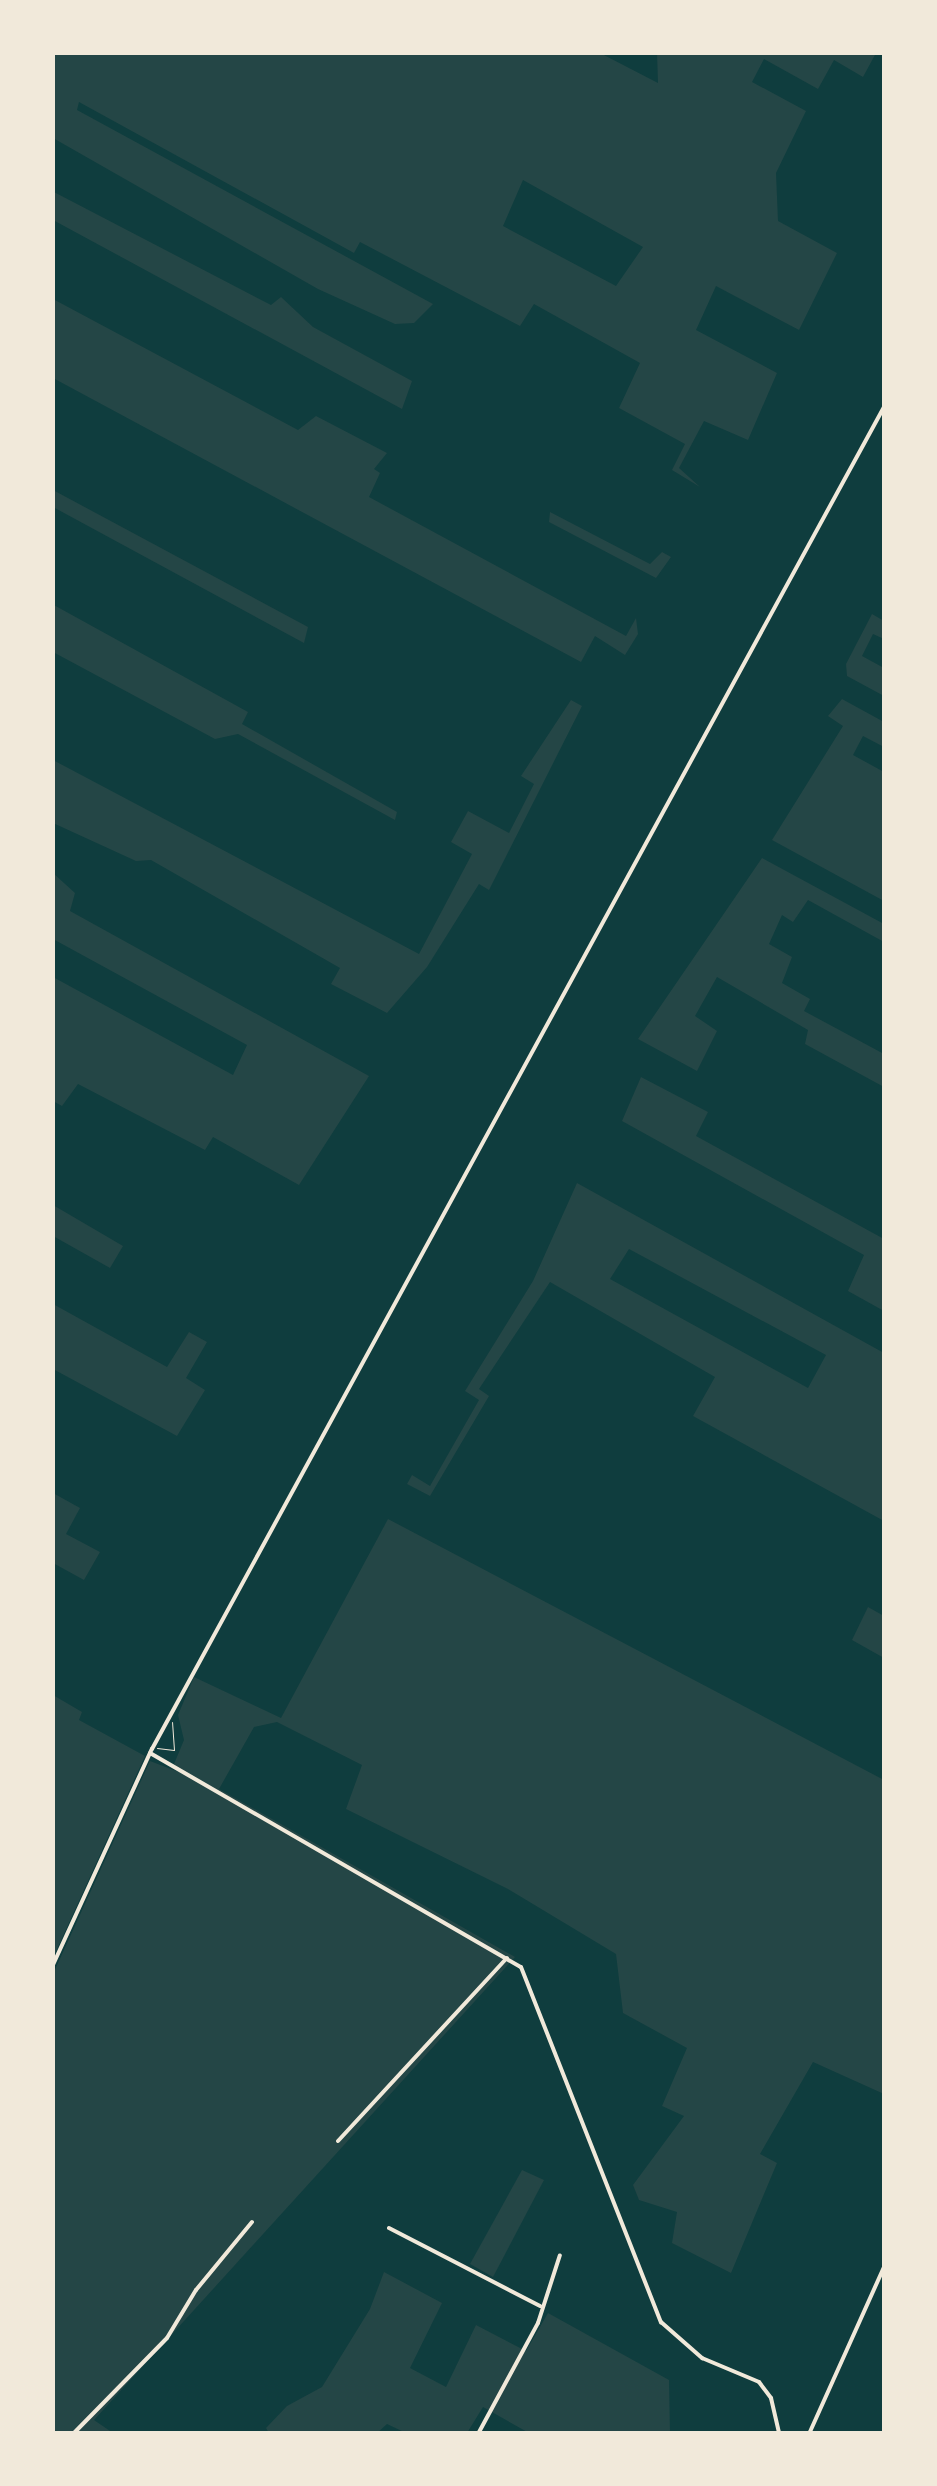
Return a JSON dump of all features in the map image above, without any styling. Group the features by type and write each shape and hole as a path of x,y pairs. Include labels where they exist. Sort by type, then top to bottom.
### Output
{"street":[{"path":"52,1967 154,1746 884,407"},
{"path":"150,1754 507,1958 530,1983 661,2322 702,2358 760,2382 771,2398 778,2434"},
{"path":"338,2141 507,1958"},
{"path":"74,2434 167,2338 252,2222"},
{"path":"389,2228 540,2306"},
{"path":"478,2434 538,2324 540,2306 560,2255"},
{"path":"809,2434 884,2266"}],"lane":[{"path":"154,1746 174,1750 168,1720"}],"shaded area":[{"path":"52,53 600,53 658,83 657,53 876,53 863,77 834,60 818,89 764,59 752,82 806,111 776,173 778,221 837,253 799,330 716,286 696,330 777,373 748,440 704,421 679,468 700,487 672,470 685,444 619,408 640,363 534,304 520,326 360,242 354,253 79,102 77,110 433,304 414,323 395,324 318,289 53,138","holes":["523,180 643,247 616,286 503,226"]},
{"path":"52,191 271,305 281,297 313,327 412,381 402,409 53,220"},
{"path":"53,299 298,430 316,416 387,453 374,469 380,473 369,497 626,636 636,618 638,634 625,655 595,636 581,662 53,378"},
{"path":"53,490 308,627 304,643 53,507"},
{"path":"550,512 650,564 662,552 671,557 656,578 549,522"},
{"path":"52,604 248,712 242,724 397,812 395,820 238,734 215,739 53,652"},
{"path":"872,614 884,621 884,639 873,634 862,656 884,668 884,696 847,676 846,664"},
{"path":"842,699 884,722 884,747 863,736 853,755 884,772 884,901 772,840 843,726 828,716"},
{"path":"571,700 582,706 489,890 479,884 427,967 387,1013 331,984 340,968 151,860 136,861 53,823 53,760 419,954 472,854 451,842 468,811 509,833 534,784 521,776"},
{"path":"762,858 884,924 884,942 808,900 793,922 782,915 769,944 792,957 782,983 810,999 804,1011 884,1054 884,1087 805,1044 808,1030 717,977 695,1016 717,1031 697,1071 638,1039"},
{"path":"53,873 75,893 70,911 369,1076 299,1185 213,1137 205,1150 78,1084 62,1106 53,1101 53,977 233,1075 247,1045 53,939"},
{"path":"641,1077 708,1112 696,1136 884,1239 884,1311 848,1291 864,1255 622,1121"},
{"path":"577,1183 884,1353 884,1521 693,1416 715,1377 550,1282 479,1389 489,1396 430,1496 407,1484 412,1475 430,1486 479,1400 465,1391 533,1281","holes":["629,1249 826,1355 808,1388 610,1279"]},
{"path":"53,1205 123,1246 110,1268 53,1236"},
{"path":"53,1304 167,1367 189,1332 207,1342 186,1378 205,1390 177,1436 53,1369"},
{"path":"53,1493 80,1508 66,1534 100,1552 84,1580 53,1563"},
{"path":"388,1519 884,1780 884,2094 813,2062 760,2154 777,2163 731,2273 672,2243 677,2212 639,2200 633,2185 684,2116 662,2106 687,2048 623,2013 616,1954 508,1889 346,1809 362,1765 277,1722 254,1727 219,1789 515,1957 94,2420 113,2433 53,2434 53,1974 150,1761 184,1774 174,1764 184,1740 178,1715 194,1677 281,1718"},
{"path":"868,1607 884,1616 884,1658 852,1640"},
{"path":"53,1695 82,1712 79,1720 145,1756 53,1958"},
{"path":"522,2170 544,2180 493,2277 470,2264"},
{"path":"384,2272 442,2303 410,2368 446,2387 476,2325 526,2351 548,2313 669,2380 670,2433 529,2433 483,2407 467,2433 406,2433 387,2424 376,2434 269,2433 266,2428 287,2406 322,2387 370,2309"}]}
